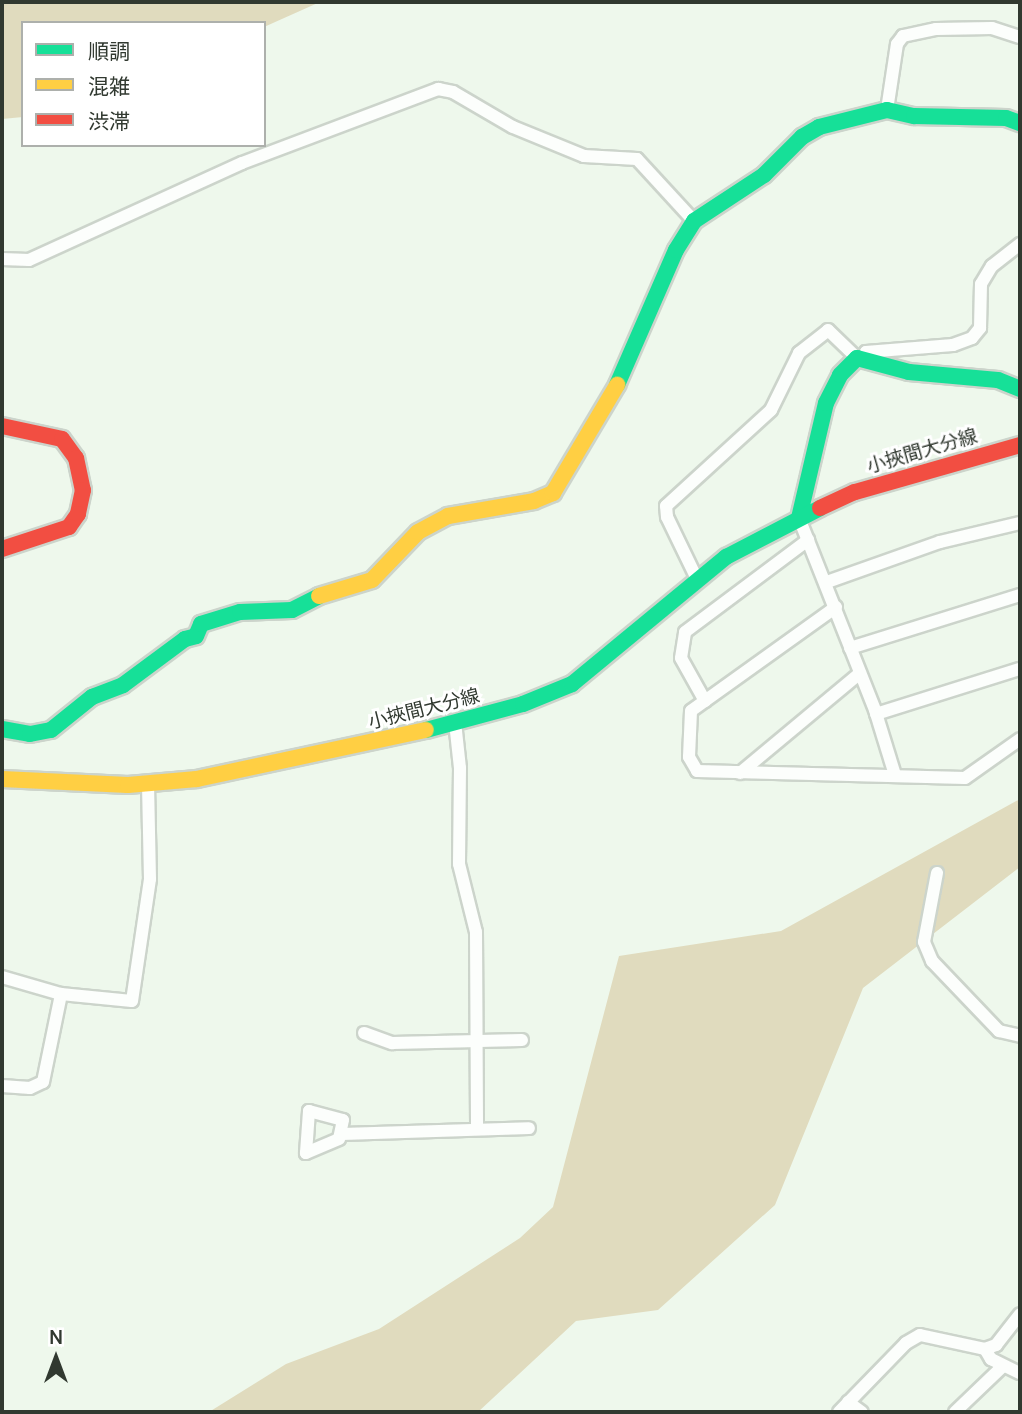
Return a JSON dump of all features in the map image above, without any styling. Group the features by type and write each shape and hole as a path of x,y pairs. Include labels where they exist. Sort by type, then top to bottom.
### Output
{"main road":[{"path":"2,729 30,734 51,730 92,697 123,685 185,639 196,636 201,624 240,612 292,610 326,593 372,580 418,533 448,516 534,501 553,493 624,374 676,250 694,221 764,175 802,137 819,127 887,110 914,116 1006,118 1020,123"},
{"path":"799,518 826,403 839,375 861,358 909,372 998,380 1020,389"},
{"path":"2,550 38,541 69,527 78,514 83,490 74,453 62,439 50,433 3,428"},
{"name":"小挾間大分線","path":"2,779 148,783 287,762 523,704 572,684 617,651 697,579 726,557 799,518 855,492 1020,445"}],"street":[{"path":"887,110 897,44 904,36 936,29 992,29 1020,37"},
{"path":"2,259 29,260 242,163 438,89 453,92 513,127 584,156 637,159 694,221"},
{"path":"697,579 667,517 666,506 771,410 799,353 828,330 861,358 866,352 953,345 972,338 980,328 981,284 992,265 1020,244"},
{"path":"799,518 827,582 876,714 895,775"},
{"path":"827,582 940,542 1020,523"},
{"path":"705,701 681,658 685,632 807,540"},
{"path":"850,649 987,602 1020,595"},
{"path":"835,607 691,711 689,757 697,771 965,778 1020,739"},
{"path":"876,714 1020,669"},
{"path":"740,773 860,673"},
{"path":"455,722 460,768 459,864 474,914 477,1129"},
{"path":"2,977 61,994 132,1001 150,879 148,783"},
{"path":"937,873 924,942 932,961 999,1031 1020,1036"},
{"path":"2,1086 30,1088 43,1082 61,994"},
{"path":"365,1033 392,1043 522,1040"},
{"path":"342,1134 529,1128"},
{"path":"985,1349 996,1345 1020,1314"},
{"path":"844,1407 920,1335 985,1349 1003,1366 1020,1374"},
{"path":"956,1412 1003,1366"},
{"path":"844,1407 862,1412"}],"shaded area":[{"path":"2,2 320,2 266,26 266,21 21,21 21,117 2,119"},
{"path":"1020,799 1020,867 863,988 775,1205 658,1310 576,1321 478,1412 209,1412 286,1364 379,1329 520,1238 553,1207 619,956 781,931"}],"traffic: fast":[{"path":"617,385 676,250 694,221 764,175 802,137 819,127 887,110 914,116 1006,118 1020,123"},
{"path":"799,518 826,403 840,375 857,358 909,372 998,380 1020,389"},
{"path":"426,730 523,704 572,684 726,557 820,508"},
{"path":"2,729 30,734 51,730 92,697 123,685 185,639 196,636 201,624 240,612 292,610 319,596"}],"traffic: slow":[{"path":"319,596 372,580 418,532 448,516 534,501 553,493 617,385"},
{"path":"2,779 128,785 197,779 426,730"}],"traffic: jam":[{"path":"2,426 62,439 76,458 83,490 78,514 69,527 2,549"},
{"path":"820,508 855,492 1020,445"}]}
